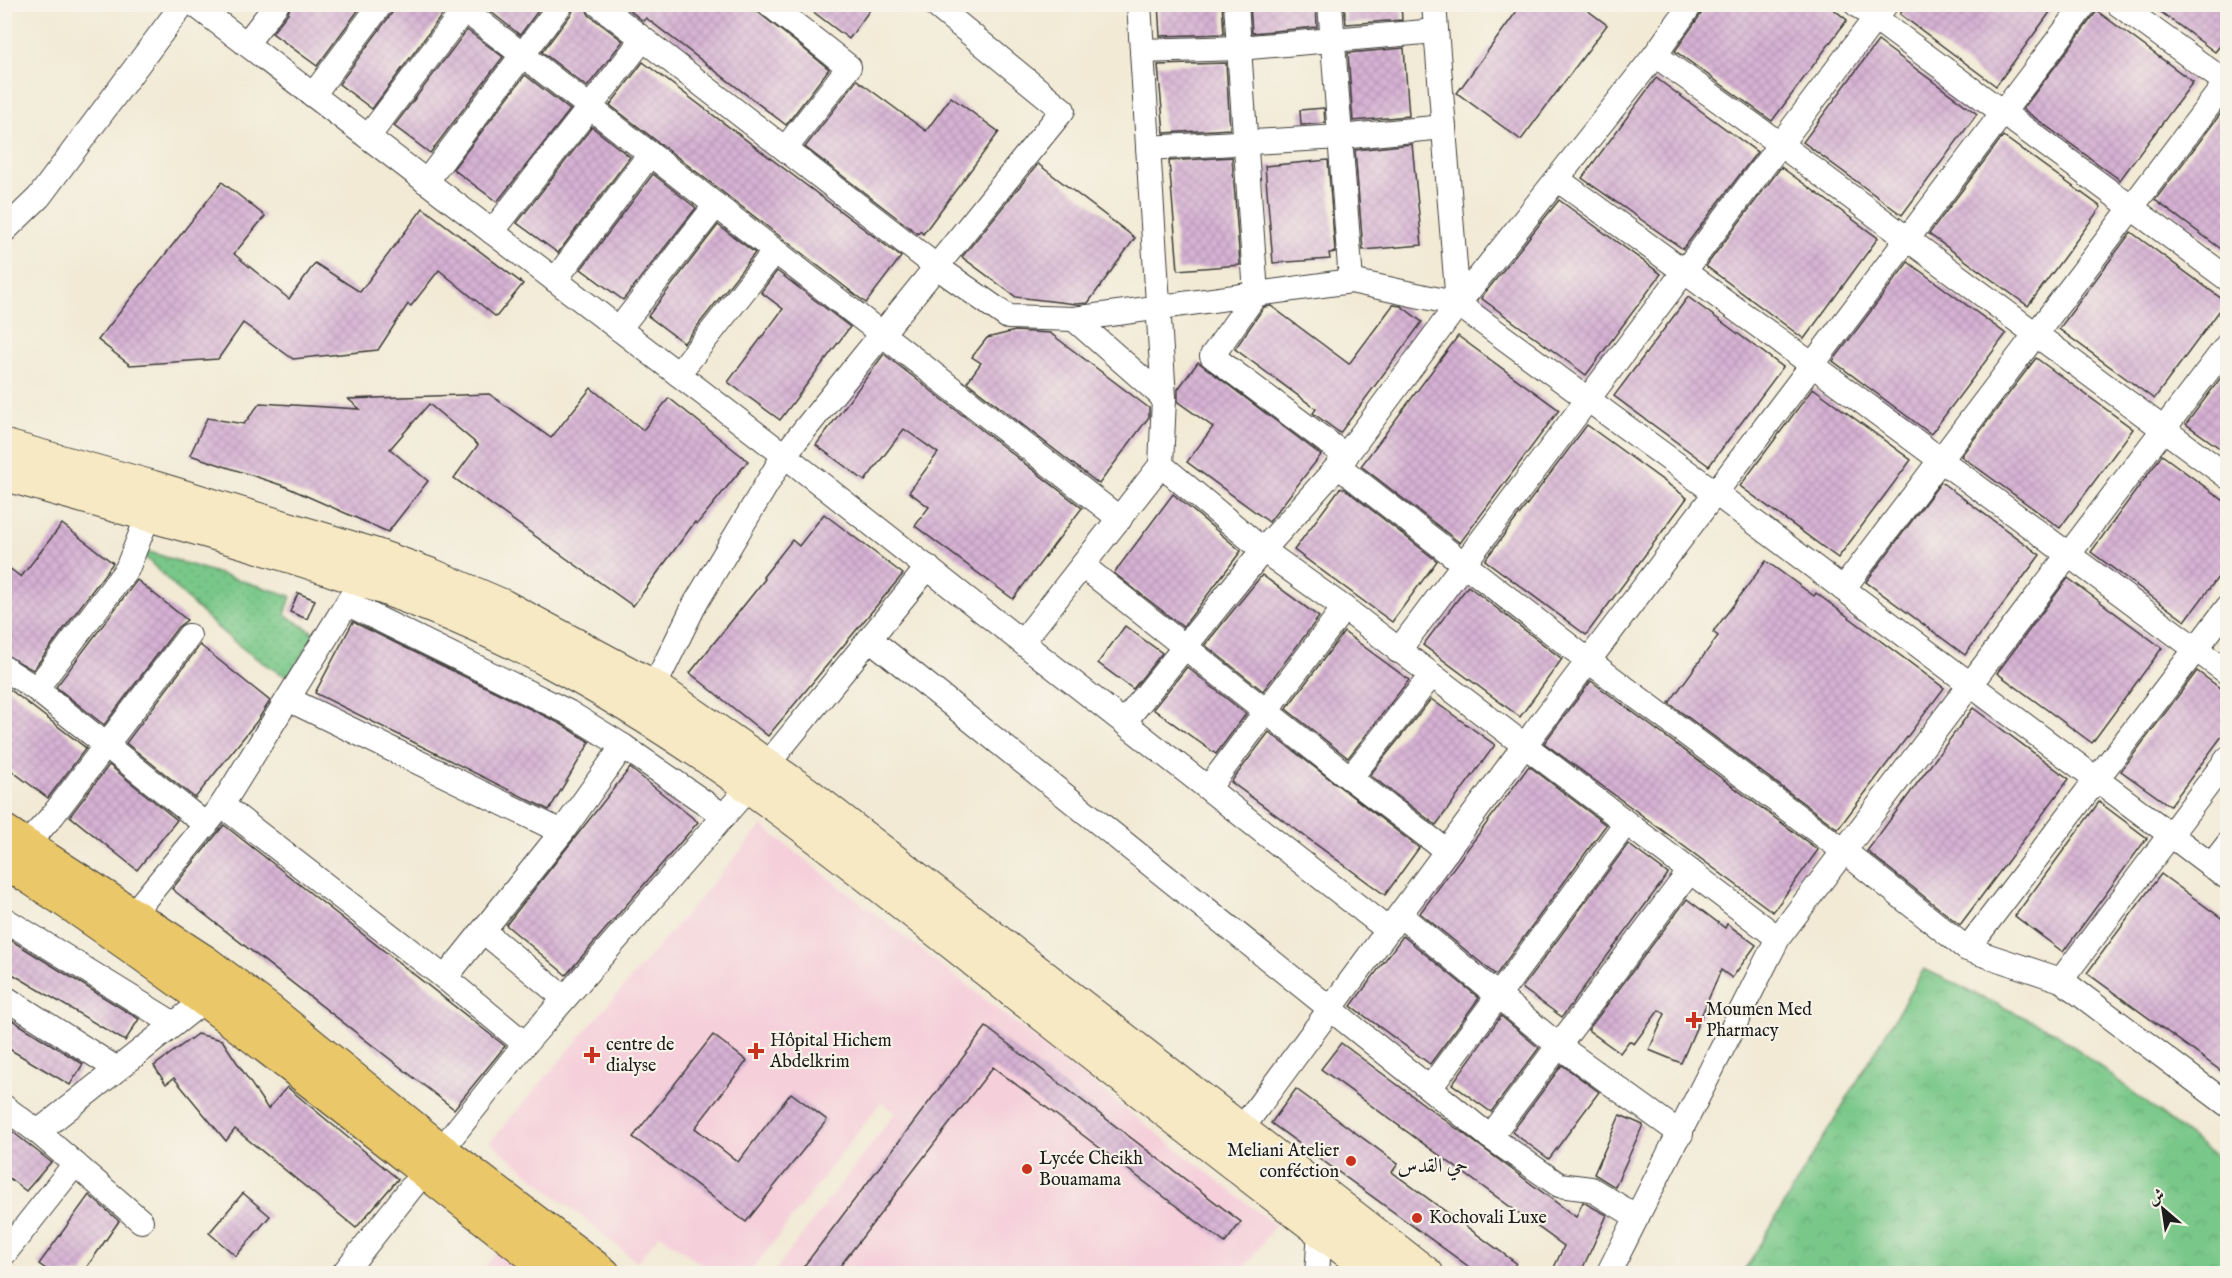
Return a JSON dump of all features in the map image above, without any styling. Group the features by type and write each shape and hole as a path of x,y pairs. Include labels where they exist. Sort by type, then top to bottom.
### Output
{"main road":[{"path":"4,446 152,487 362,580 503,606 654,687 758,776 828,844 1222,1156 1377,1274"},
{"path":"4,474 362,580 415,599 552,662 758,776 1241,1129 1427,1274"},
{"path":"12,846 132,915 205,962 270,1011 556,1274"},
{"path":"12,846 68,902 431,1160 604,1274"}],"street":[{"path":"4,231 39,197 183,4"},
{"path":"194,4 678,374 1209,787 1497,995 1559,1046 1681,1134"},
{"path":"246,44 277,4"},
{"path":"313,95 381,4"},
{"path":"426,182 561,4"},
{"path":"598,4 937,267 1008,317 1074,319 1351,281 1458,304 1717,494 2219,872 2228,844"},
{"path":"769,4 849,67 785,149"},
{"path":"654,687 695,604 784,456 1063,110 933,4"},
{"path":"1023,641 1161,465 1164,398 1139,4"},
{"path":"1236,4 1256,294 1212,356 1466,565 1590,662 1844,851 1966,949 2061,980 2228,1105"},
{"path":"1330,4 1351,281"},
{"path":"1434,4 1458,304"},
{"path":"1125,721 1263,550 1342,461 1458,304 1655,55 1691,4"},
{"path":"1856,4 1881,12 2004,114 2228,279"},
{"path":"1222,1156 1524,746 1814,366 2085,4"},
{"path":"1843,589 2227,82 2118,4"},
{"path":"368,137 461,7 1120,519"},
{"path":"1398,651 1466,565 1881,12"},
{"path":"1142,51 1239,48 1436,31"},
{"path":"492,232 643,39"},
{"path":"1655,55 1781,144 1908,241 2228,477"},
{"path":"1148,148 1340,137 1444,127"},
{"path":"555,280 650,154"},
{"path":"1557,179 2228,673"},
{"path":"619,329 716,205"},
{"path":"678,374 775,251"},
{"path":"1074,319 1164,398"},
{"path":"1608,1274 1681,1134 1778,938 2228,344"},
{"path":"1161,465 1263,550 1344,608 1778,938"},
{"path":"36,689 127,569 148,516"},
{"path":"1083,566 1350,778 1447,851"},
{"path":"343,1274 525,1044 758,776 928,567"},
{"path":"132,915 222,805 362,580 506,680 568,712 623,746 724,816"},
{"path":"1966,949 2228,607"},
{"path":"1209,787 1344,608"},
{"path":"12,846 106,746 189,636"},
{"path":"870,639 1490,1137 1559,1185 1591,1189 1637,1217"},
{"path":"4,669 36,689 206,825"},
{"path":"1350,778 1431,676"},
{"path":"288,699 562,832"},
{"path":"445,978 562,832 623,746"},
{"path":"2061,980 2228,758"},
{"path":"222,805 445,978 525,1044"},
{"path":"1430,1088 1626,823"},
{"path":"1490,1137 1690,871"},
{"path":"4,919 174,1024"},
{"path":"483,931 564,998"},
{"path":"4,997 117,1069"},
{"path":"38,1131 206,999"},
{"path":"4,1107 38,1131 141,1221"},
{"path":"4,1254 75,1164"},
{"path":"1317,1274 1320,1231"}],"shaded area":[{"path":"762,826 1275,1225 1241,1273 773,1273 896,1112 881,1102 750,1273 713,1273 660,1234 637,1262 490,1142"},
{"path":"498,1249 530,1274 480,1274"}],"green space":[{"path":"146,551 291,596 285,615 316,634 288,677 248,653 230,638 144,556"},
{"path":"1924,969 2055,1032 2227,1165 2227,1273 1743,1273"}],"building":[{"path":"291,4 363,4 317,66 272,33 288,13"},
{"path":"395,4 443,4 445,11 372,109 339,84 392,13"},
{"path":"481,4 543,4 520,35"},
{"path":"575,4 584,4 589,15 623,41 587,87 542,52 572,13"},
{"path":"622,4 748,4 829,69 786,125 646,18 643,21"},
{"path":"803,4 874,4 849,39"},
{"path":"1158,4 1222,4 1224,34 1160,36"},
{"path":"1250,4 1316,4 1317,27 1252,33"},
{"path":"1344,4 1401,4 1402,20 1346,24"},
{"path":"1522,4 1579,4 1607,25 1521,140 1457,93"},
{"path":"1708,4 1827,4 1847,20 1772,121 1675,51"},
{"path":"1907,4 2056,4 1996,86 1900,14"},
{"path":"2150,4 2228,4 2228,36 2215,52"},
{"path":"2097,11 2193,82 2120,180 2023,109"},
{"path":"467,30 503,57 430,153 394,126"},
{"path":"1878,41 1977,114 1902,215 1803,142"},
{"path":"1404,48 1409,116 1353,121 1348,53"},
{"path":"643,62 901,257 866,303 610,105"},
{"path":"1226,63 1230,129 1164,133 1158,65"},
{"path":"525,75 570,110 497,202 453,169"},
{"path":"1656,78 1757,152 1683,249 1582,178"},
{"path":"857,80 926,131 951,97 999,132 923,234 920,231 918,234 805,147"},
{"path":"2228,104 2228,254 2155,200"},
{"path":"1324,108 1325,123 1301,125 1300,110"},
{"path":"592,127 630,157 558,253 517,223"},
{"path":"2003,136 2101,207 2028,306 1929,234"},
{"path":"1412,144 1422,245 1363,250 1355,150"},
{"path":"1232,157 1240,265 1178,270 1169,161"},
{"path":"1328,160 1335,252 1329,253 1330,259 1273,263 1265,166"},
{"path":"1038,164 1135,238 1088,303 1076,304 1016,297 962,257"},
{"path":"1781,167 1878,238 1804,339 1706,266"},
{"path":"653,174 696,208 623,300 581,269"},
{"path":"222,182 265,216 234,254 289,299 315,263 360,292 423,208 523,284 496,317 439,270 411,306 408,304 378,350 293,359 243,323 218,359 130,365 98,340"},
{"path":"1559,200 1661,274 1586,375 1481,298"},
{"path":"718,225 755,253 684,343 648,316"},
{"path":"2131,232 2226,302 2154,399 2059,329"},
{"path":"1908,262 2006,334 1931,434 1833,361"},
{"path":"777,271 850,327 780,420 728,382 783,309 761,292"},
{"path":"1688,297 1783,367 1709,466 1614,396"},
{"path":"1393,305 1401,306 1422,322 1340,433 1313,413 1316,409 1235,349 1264,307 1271,306 1349,364"},
{"path":"1015,331 1050,333 1149,408 1149,417 1099,484 967,382 981,363 972,357 987,338"},
{"path":"1458,336 1559,410 1460,543 1361,466"},
{"path":"884,354 1082,508 1013,599 915,526 929,507 909,492 938,453 904,429 865,481 816,445"},
{"path":"2036,358 2133,429 2060,528 1961,456"},
{"path":"1198,362 1321,455 1269,522 1187,462 1213,427 1178,402 1178,389"},
{"path":"2228,368 2228,454 2186,424"},
{"path":"591,388 643,430 669,398 748,461 697,524 695,522 633,606 454,478 478,445 429,404 390,449 428,481 388,532 284,486 190,455 207,418 244,424 260,403 360,409 348,399 489,394 551,438"},
{"path":"1813,388 1911,460 1838,558 1740,486"},
{"path":"1587,425 1687,498 1586,635 1485,560"},
{"path":"2162,455 2228,504 2228,564 2185,621 2091,552"},
{"path":"1941,482 2040,555 1965,655 1866,582"},
{"path":"1340,488 1345,489 1437,561 1392,622 1294,550"},
{"path":"1173,494 1241,551 1183,627 1114,573"},
{"path":"824,514 903,574 768,736 690,673 765,579 763,577 792,540 799,546"},
{"path":"62,524 113,563 33,670 4,654 4,564 21,577"},
{"path":"1766,561 1814,596 1816,593 1944,688 1838,829 1669,703 1718,636 1713,632"},
{"path":"1262,575 1319,617 1263,691 1205,645"},
{"path":"2068,578 2162,648 2092,743 1997,673"},
{"path":"137,580 187,620 178,627 104,725 56,687"},
{"path":"1468,586 1562,659 1520,717 1423,645"},
{"path":"298,593 315,600 307,619 290,612"},
{"path":"353,622 561,724 590,742 549,810 315,693"},
{"path":"1125,626 1162,653 1133,689 1098,663"},
{"path":"1344,632 1409,680 1348,758 1286,709"},
{"path":"200,645 270,701 257,721 195,798 126,743"},
{"path":"1187,667 1246,714 1216,754 1153,709"},
{"path":"2197,671 2228,694 2228,728 2170,806 2121,771"},
{"path":"1591,681 1818,850 1773,912 1544,743"},
{"path":"4,685 86,748 48,798 4,765"},
{"path":"1431,699 1495,745 1436,825 1370,775"},
{"path":"1973,708 2069,779 1960,925 1867,851"},
{"path":"1269,732 1419,848 1385,895 1231,782"},
{"path":"109,765 177,820 137,870 70,816"},
{"path":"1529,766 1606,825 1496,975 1420,913"},
{"path":"630,768 698,822 566,975 506,925"},
{"path":"2099,802 2147,838 2063,952 2015,916"},
{"path":"224,825 505,1046 454,1109 172,889"},
{"path":"1628,844 1668,874 1562,1017 1522,988"},
{"path":"2161,874 2228,923 2228,1076 2087,973"},
{"path":"1687,899 1725,928 1727,924 1756,945 1732,978 1721,970 1681,1063 1649,1050 1665,1014 1659,1010 1634,1044 1629,1041 1620,1053 1588,1030"},
{"path":"4,936 139,1019 125,1041 4,969"},
{"path":"1403,936 1479,998 1430,1064 1351,1006"},
{"path":"4,1015 83,1064 70,1085 4,1046"},
{"path":"1501,1016 1539,1048 1491,1112 1452,1084"},
{"path":"986,1027 1241,1222 1225,1243 993,1067 834,1274 798,1274"},
{"path":"197,1034 222,1040 268,1109 287,1087 398,1179 356,1228 235,1129 226,1141 174,1078 166,1084 154,1066"},
{"path":"713,1035 747,1061 695,1128 738,1162 791,1093 827,1120 746,1222 633,1137"},
{"path":"1341,1043 1576,1217 1583,1202 1607,1215 1580,1274 1551,1274 1564,1246 1321,1069"},
{"path":"1562,1065 1599,1092 1549,1159 1512,1132"},
{"path":"1296,1089 1398,1164 1392,1172 1516,1263 1508,1274 1479,1274 1271,1123"},
{"path":"1620,1115 1643,1125 1615,1187 1594,1174"},
{"path":"4,1125 51,1162 26,1191 4,1174"},
{"path":"243,1193 270,1216 236,1256 209,1233"},
{"path":"89,1195 119,1221 82,1274 53,1274 39,1264"}],"place":[{"name":"Moumen Med Pharmacy","path":"1694,1020"},
{"name":"Hôpital Hichem Abdelkrim","path":"756,1051"},
{"name":"centre de dialyse","path":"592,1055"},
{"name":"Meliani Atelier conféction","path":"1351,1161"},
{"name":"Lycée Cheikh Bouamama","path":"1027,1169"},
{"name":"Kochovali Luxe","path":"1417,1218"}],"district":[{"name":"حي القدس","path":"1433,1166"}]}
